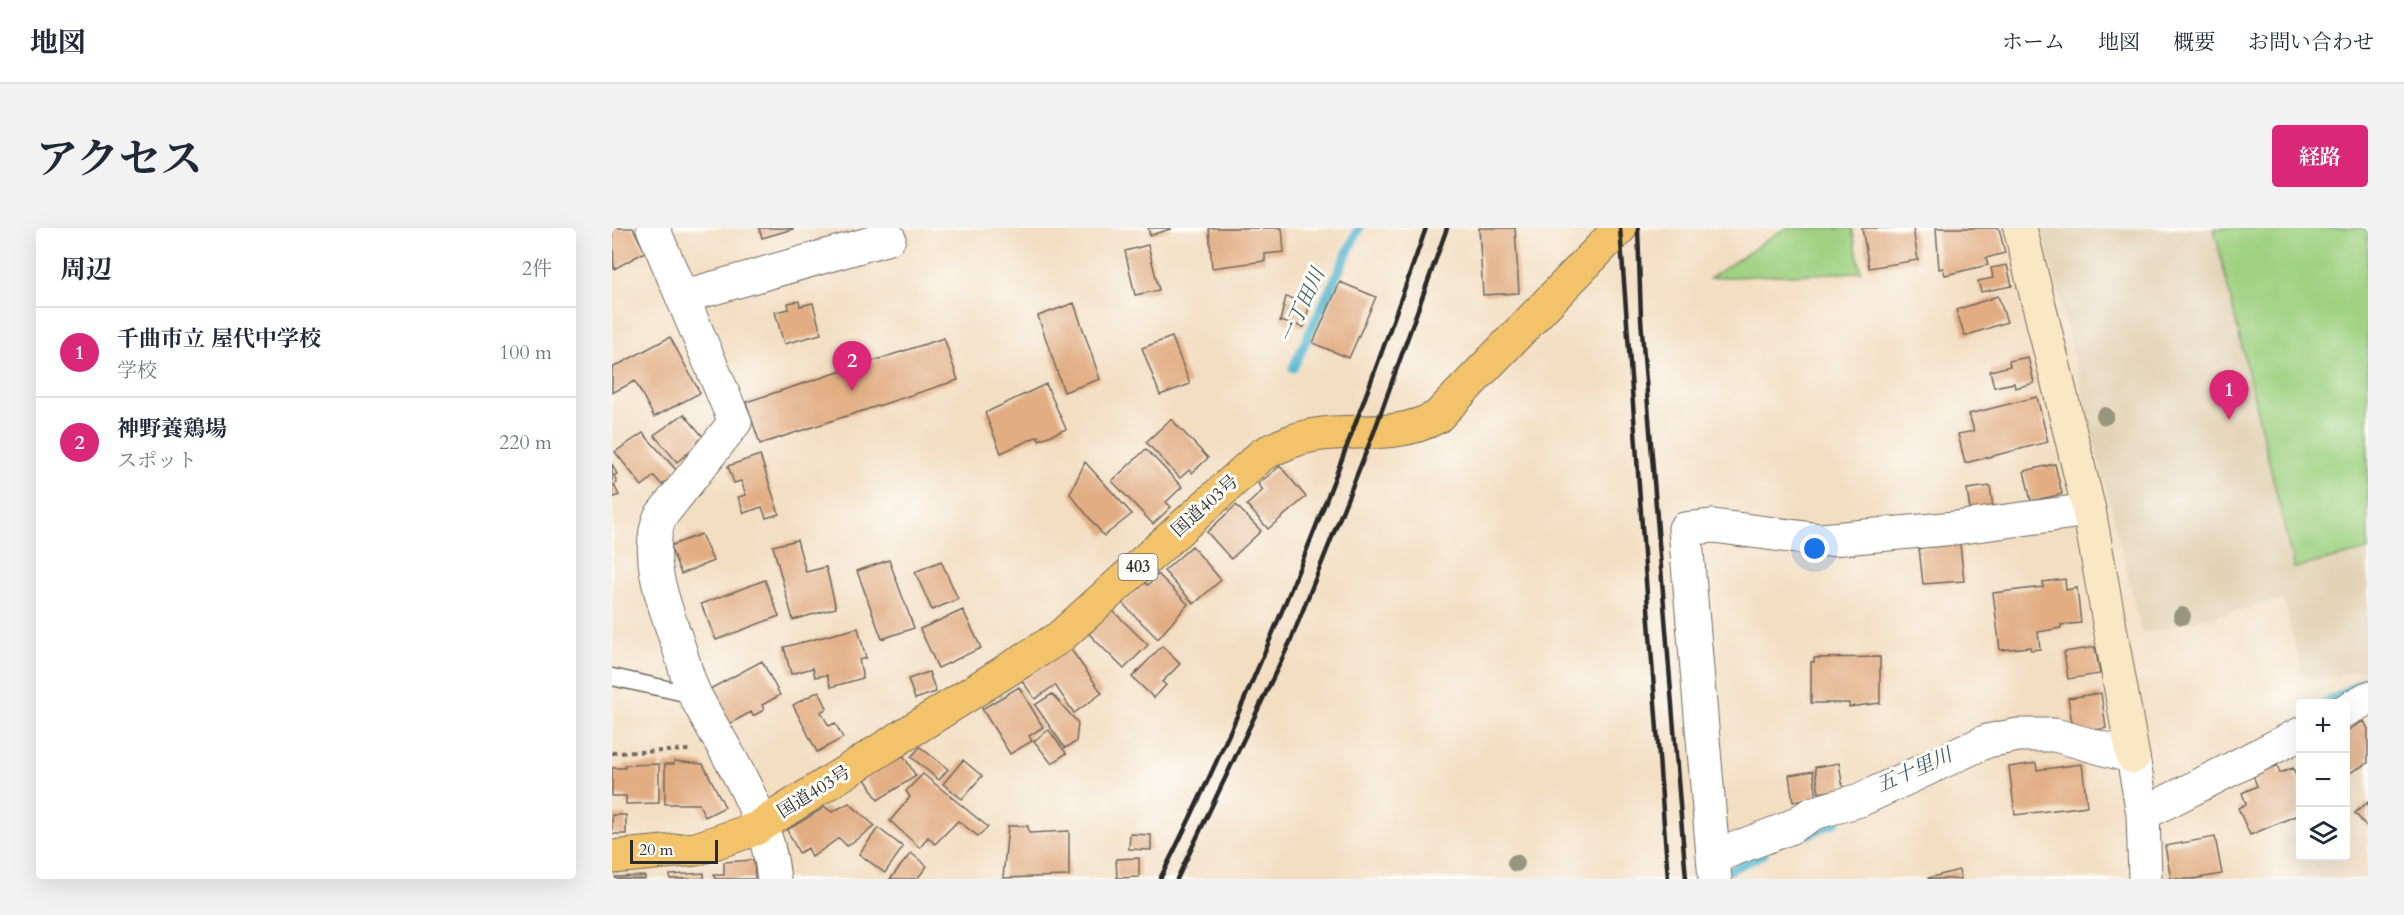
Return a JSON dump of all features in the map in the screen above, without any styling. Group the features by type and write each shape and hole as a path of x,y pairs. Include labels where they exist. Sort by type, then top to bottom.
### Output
{"highway":[{"name":"国道403号","path":"612,857 696,849 717,844 762,825 1060,637 1263,454 1289,442 1315,435 1384,433 1418,427 1437,417 1620,228"}],"street":[{"path":"653,228 735,422 660,517 655,529 656,567 663,598 694,695 727,749 757,809 774,879"},
{"path":"2020,228 2089,510 2143,814 2145,879"},
{"path":"682,297 889,238"},
{"path":"2089,510 1955,528 1821,540 1713,525 1685,529 1714,868 1815,813 1860,800 1987,741 2018,735 2055,735 2133,757"},
{"path":"2350,708 2368,698"},
{"path":"2143,814 2296,737"}],"lane":[{"path":"612,677 694,695"}],"path":[{"path":"612,753 727,749"}],"shaded area":[{"path":"2042,228 2368,228 2368,669 2314,679 2302,673 2283,599 2142,634"}],"green space":[{"path":"1785,228 1852,228 1861,272 1710,278"},
{"path":"2214,228 2368,228 2368,550 2294,568"}],"building":[{"path":"612,228 633,228 645,252 614,269"},
{"path":"759,228 793,228 793,229 762,238"},
{"path":"1148,228 1171,228 1171,229 1150,235"},
{"path":"1209,228 1282,228 1284,252 1265,254 1265,261 1212,268"},
{"path":"1479,228 1515,228 1519,293 1483,295"},
{"path":"1862,228 1913,228 1918,260 1869,268"},
{"path":"1936,228 1999,228 2005,253 1986,258 1988,265 1945,275 1943,268 1939,269"},
{"path":"1148,245 1159,290 1135,295 1125,251"},
{"path":"2007,265 2012,286 1981,292 1978,281 1993,278 1991,268"},
{"path":"1340,282 1376,297 1349,358 1313,343"},
{"path":"1998,296 2007,322 1965,336 1956,310"},
{"path":"1286,297 1310,303 1304,327 1280,321"},
{"path":"799,301 800,306 813,303 821,334 784,344 775,312 789,309 788,303"},
{"path":"1074,303 1100,379 1064,392 1038,316"},
{"path":"670,337 700,393 654,417 635,381 612,393 612,368"},
{"path":"1172,337 1190,384 1160,395 1142,348"},
{"path":"944,338 958,380 760,444 746,402"},
{"path":"2028,357 2034,383 2015,388 2014,383 1994,387 1990,371 2010,366 2009,361"},
{"path":"1046,384 1066,429 1039,440 1038,436 1001,453 985,413"},
{"path":"2037,397 2048,442 1965,463 1958,434 1974,431 1969,414"},
{"path":"684,414 705,439 677,462 654,435"},
{"path":"1171,419 1208,458 1192,473 1189,470 1180,478 1146,442"},
{"path":"643,433 678,472 662,485 654,476 642,486 615,452"},
{"path":"1146,449 1182,487 1166,502 1171,507 1153,524 1112,481"},
{"path":"760,455 779,514 766,518 762,507 744,513 738,497 746,495 741,481 734,483 728,466"},
{"path":"1085,462 1132,514 1104,536 1070,494"},
{"path":"612,464 617,474 614,475 617,483 614,485 619,495 612,498"},
{"path":"2055,464 2062,494 2031,501 2024,471"},
{"path":"1280,466 1306,497 1268,529 1247,505 1263,490 1258,484"},
{"path":"1990,486 1993,507 1970,510 1967,489"},
{"path":"1236,505 1261,531 1231,559 1207,532"},
{"path":"701,534 713,561 681,574 670,546"},
{"path":"797,540 806,572 826,567 836,608 793,620 773,546"},
{"path":"1960,544 1964,581 1923,584 1919,548"},
{"path":"1192,546 1221,580 1194,604 1164,571"},
{"path":"889,560 914,628 882,639 857,571"},
{"path":"941,561 958,599 932,610 915,572"},
{"path":"1158,574 1188,604 1158,639 1122,603 1144,582 1148,585"},
{"path":"2065,579 2066,590 2077,588 2081,623 2061,625 2061,628 2038,632 2040,649 2031,650 2030,647 2000,650 1993,593 2043,587 2043,582"},
{"path":"765,580 779,616 716,640 701,604"},
{"path":"963,610 981,648 938,668 920,629"},
{"path":"1112,610 1148,645 1124,669 1089,634"},
{"path":"858,628 866,658 859,660 863,678 831,687 827,675 815,677 813,668 791,674 784,647"},
{"path":"1162,646 1180,664 1162,682 1166,685 1154,698 1132,677"},
{"path":"2095,647 2100,674 2068,679 2064,652"},
{"path":"1070,648 1102,693 1074,713 1055,685 1035,699 1022,681"},
{"path":"1880,657 1880,703 1849,707 1849,703 1811,703 1811,662 1814,662 1814,658"},
{"path":"762,661 780,695 762,705 764,710 753,716 751,712 727,725 708,690"},
{"path":"929,672 936,692 915,699 908,679"},
{"path":"1019,687 1043,727 1029,736 1032,741 1010,754 982,709"},
{"path":"819,691 827,708 821,712 829,726 835,723 843,738 817,752 793,705"},
{"path":"2101,693 2106,728 2099,729 2100,732 2073,730 2068,698"},
{"path":"1052,694 1078,723 1076,742 1065,748 1035,705"},
{"path":"2364,721 2368,729 2368,763 2350,773 2350,753 2350,729"},
{"path":"1049,730 1066,753 1052,764 1034,741"},
{"path":"920,747 948,769 939,780 911,757"},
{"path":"903,755 916,776 878,800 865,779"},
{"path":"963,760 982,776 962,799 943,784"},
{"path":"674,761 703,764 725,807 705,817 699,804 665,804 665,764 674,764"},
{"path":"1839,763 1843,789 1819,793 1815,767"},
{"path":"2036,763 2037,770 2082,764 2087,806 2015,815 2009,767"},
{"path":"659,764 659,803 626,804 626,796 612,796 612,768 625,768 625,765"},
{"path":"2277,765 2280,773 2293,768 2296,776 2296,816 2250,835 2238,808 2246,804 2242,793 2257,786 2253,775"},
{"path":"1813,771 1817,798 1793,802 1789,775"},
{"path":"923,774 988,827 978,836 958,821 935,844 928,837 920,848 890,821 910,797 906,791"},
{"path":"2368,802 2368,828 2355,813"},
{"path":"849,803 875,826 847,846 839,838 812,857 808,848 799,853 787,830 825,807 832,812"},
{"path":"612,815 626,815 626,834 612,834"},
{"path":"1008,826 1028,826 1029,833 1069,831 1069,876 1003,878"},
{"path":"878,828 903,847 885,873 859,854"},
{"path":"1130,834 1151,835 1151,850 1129,849"},
{"path":"2215,837 2222,874 2193,879 2171,879 2165,846"},
{"path":"911,853 927,866 917,879 890,879"},
{"path":"1139,858 1139,877 1117,878 1116,859"},
{"path":"754,860 755,879 715,879 714,875 724,875 724,862"},
{"path":"1959,870 1961,879 1928,879 1928,878"},
{"path":"704,873 704,879 670,879 670,875"},
{"path":"645,876 645,879 615,879 615,877"}],"waterway":[{"name":"一丁田川","path":"1293,368 1359,228"},
{"name":"五十里川","path":"2333,699 2368,679"},
{"name":"五十里川","path":"1807,835 1836,822"},
{"name":"五十里川","path":"1728,871 1764,854"}],"railway":[{"path":"1160,879 1199,800 1270,639 1336,476 1426,228"},
{"path":"1177,879 1291,640 1374,432 1447,228"},
{"path":"1620,228 1668,879"},
{"path":"1638,228 1641,319 1686,879"}],"place":[{"name":"神野養鶏場","path":"852,391"},
{"name":"千曲市立 屋代中学校","path":"2229,420"}]}
